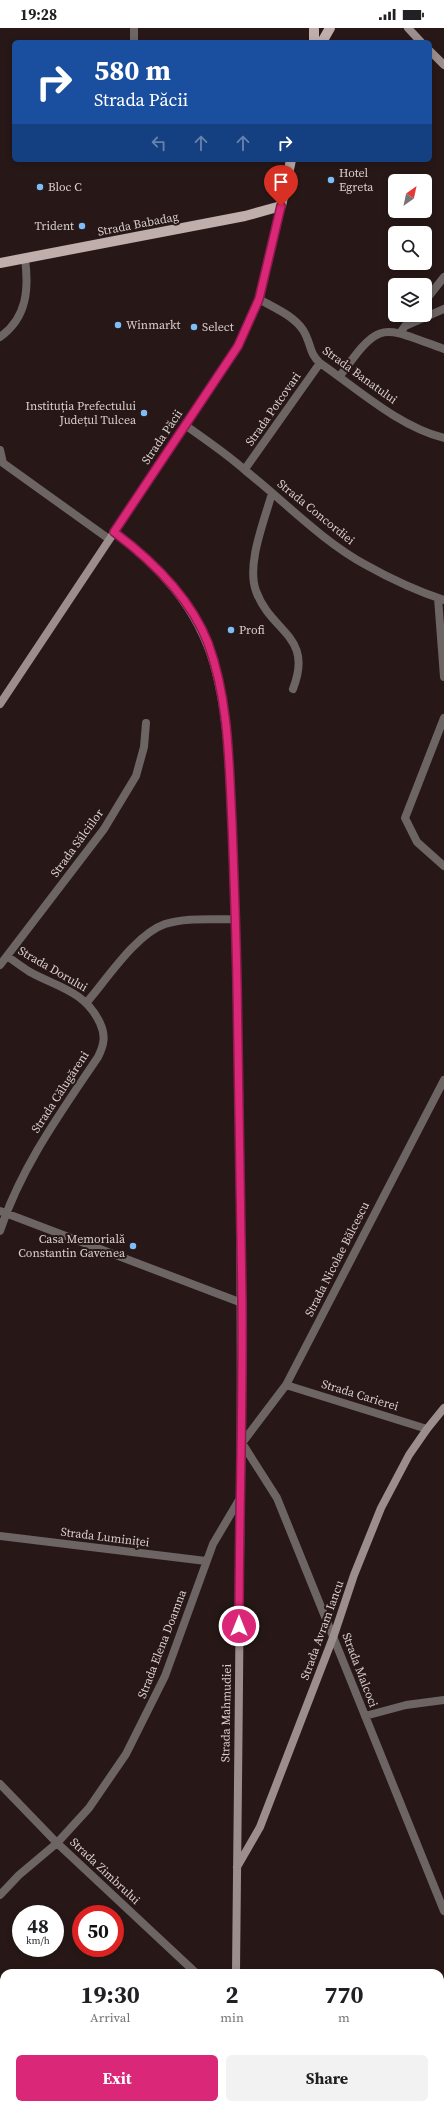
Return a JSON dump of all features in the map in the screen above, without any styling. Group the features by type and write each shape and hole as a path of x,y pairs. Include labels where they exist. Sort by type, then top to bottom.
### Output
{"main road":[{"path":"314,28 314,40"},
{"path":"323,40 330,28"},
{"path":"408,28 419,40"},
{"path":"432,53 444,65"},
{"name":"Strada Păcii","path":"0,704 238,346 259,299 291,162"},
{"name":"Strada Babadag","path":"0,263 238,217 281,206"},
{"name":"Strada Mahmudiei","path":"114,532 154,565 177,591 195,617 209,648 221,691 225,722 236,919 242,1303 242,1443 240,1500 236,1969"},
{"name":"Strada Avram Iancu","path":"237,1867 260,1827 334,1635 354,1575 382,1508 409,1455 444,1408"}],"street":[{"path":"134,28 134,40"},
{"path":"0,337 7,332 19,317 26,299 28,280 25,259"},
{"path":"432,292 444,277"},
{"name":"Strada Banatului","path":"259,299 298,323 304,332 314,358 320,363 400,419 418,429 444,438"},
{"path":"405,326 444,309"},
{"path":"400,333 408,322"},
{"path":"340,376 361,347 372,336 382,331 400,333 444,349"},
{"name":"Strada Potcovari","path":"245,470 320,363"},
{"name":"Strada Concordiei","path":"185,425 245,470 311,526 365,565 441,599"},
{"path":"0,450 3,463 109,540"},
{"path":"272,493 256,552 253,576 255,590 265,609 285,631 299,654 299,675 293,689"},
{"path":"441,599 444,676"},
{"path":"444,718 405,818 417,842 444,866"},
{"name":"Strada Sălciilor","path":"0,964 104,828 136,776 144,747 146,723"},
{"path":"87,1002 125,957 154,928 183,920 236,919"},
{"name":"Strada Dorului","path":"7,956 29,971 66,989 87,1002"},
{"name":"Strada Călugăreni","path":"0,1231 3,1212 47,1131 103,1047 104,1036 101,1027 87,1002"},
{"name":"Strada Nicolae Bălcescu","path":"242,1443 286,1385 444,1080"},
{"path":"3,1212 242,1303"},
{"name":"Strada Carierei","path":"286,1385 427,1429"},
{"name":"Strada Malcoci","path":"242,1443 277,1498 334,1635 444,1911"},
{"name":"Strada Elena Doamna","path":"0,1895 19,1875 57,1843 89,1808 126,1754 141,1727 165,1676 213,1544 240,1500"},
{"name":"Strada Luminiței","path":"0,1536 206,1561"},
{"path":"365,1716 406,1706 444,1700"},
{"name":"Strada Zimbrului","path":"0,1784 57,1843 192,1969"}],"place":[{"name":"Hotel Egreta","path":"331,180"},
{"name":"Bloc C","path":"40,187"},
{"name":"Trident","path":"82,226"},
{"name":"Winmarkt","path":"118,325"},
{"name":"Select","path":"194,327"},
{"name":"Instituția Prefectului Județul Tulcea","path":"144,413"},
{"name":"Profi","path":"231,630"},
{"name":"Casa Memorială Constantin Gavenea","path":"133,1246"}],"route":[{"path":"239,1626 242,1443 240,1120 236,919 230,778 225,722 221,691 215,666 207,642 195,617 177,591 154,565 131,544 114,532 238,346 259,299 281,206"}]}
